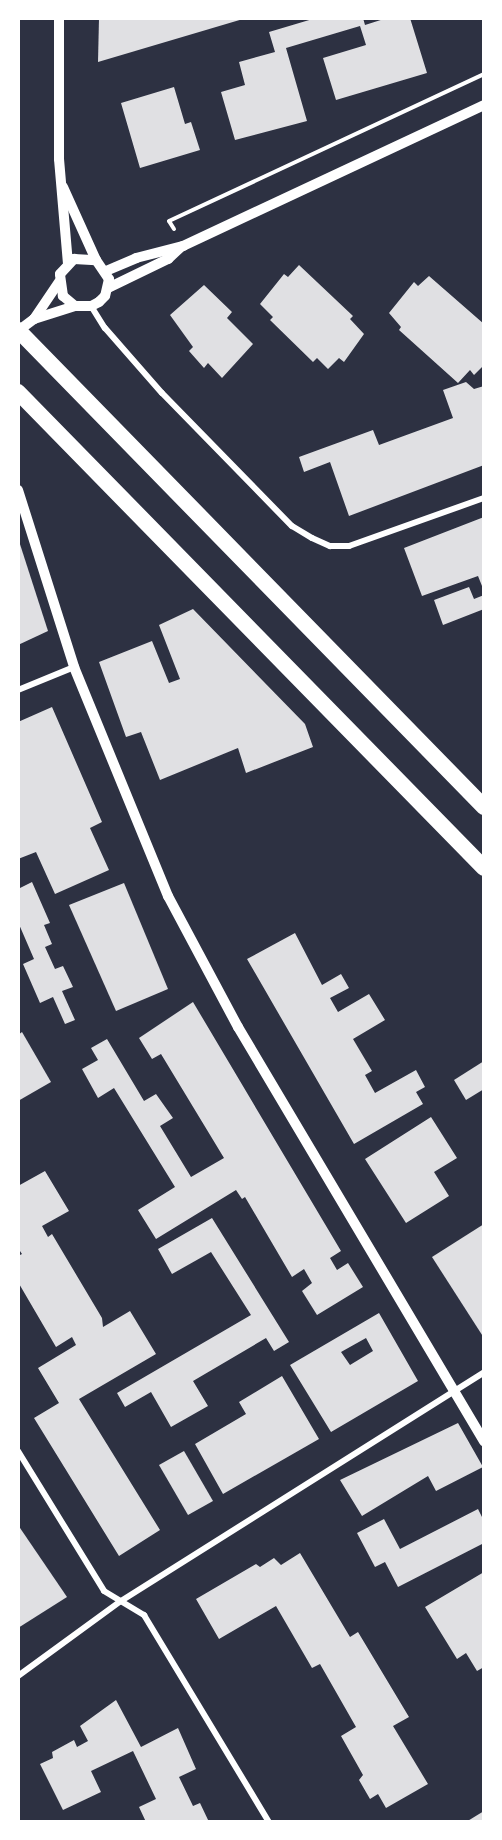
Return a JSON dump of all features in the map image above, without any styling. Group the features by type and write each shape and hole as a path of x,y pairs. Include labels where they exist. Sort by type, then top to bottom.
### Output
{"highway":[{"path":"18,330 484,807"},
{"path":"19,393 484,868"}],"street":[{"path":"34,319 59,282 68,263 62,184 59,18"},
{"path":"106,271 136,258 183,246 484,105"},
{"path":"18,330 34,319 75,306 92,306 105,296 108,288 106,271 96,260 62,184"},
{"path":"108,288 168,259 183,246"},
{"path":"68,263 82,257 96,260"},
{"path":"59,282 63,296 75,306"},
{"path":"92,306 105,328 162,393 292,526 312,538 330,546 349,546 484,498"},
{"path":"18,490 74,667 130,811 197,954 484,1441"},
{"path":"18,690 74,667"},
{"path":"18,1676 121,1601 484,1372"},
{"path":"18,1451 104,1591 144,1615 269,1822"}],"path":[{"path":"183,246 170,221 484,74"}],"building":[{"path":"99,18 243,18 243,19 98,62"},
{"path":"316,18 363,18 365,25 387,18 410,18 427,73 336,100 323,58 366,45 360,26 286,48 307,121 235,140 221,92 245,85 239,62 275,52 269,32"},
{"path":"174,87 185,124 191,122 200,150 140,168 121,103"},
{"path":"299,265 353,316 350,319 364,334 344,362 339,358 328,369 317,358 313,362 270,320 273,317 260,304 284,274 288,277"},
{"path":"429,276 484,324 484,365 474,375 470,370 458,383 399,330 401,327 389,313 414,282 418,286"},
{"path":"204,285 232,312 227,318 253,344 222,378 208,363 204,368 189,351 193,347 170,315"},
{"path":"466,382 474,389 484,386 484,465 349,516 330,462 304,472 299,457 373,430 379,445 453,418 443,390"},
{"path":"484,517 484,591 478,576 422,596 404,548"},
{"path":"18,538 48,631 18,645"},
{"path":"469,587 474,599 484,595 484,609 443,625 434,600"},
{"path":"193,609 305,724 313,747 246,773 238,748 160,780 141,732 126,737 99,662 152,641 169,683 180,679 159,625"},
{"path":"52,707 102,822 90,828 109,870 55,894 36,852 18,859 18,722"},
{"path":"32,882 50,923 44,925 52,944 45,947 55,969 63,966 73,987 62,991 75,1020 65,1024 53,997 40,1003 23,964 34,959 18,922 18,889"},
{"path":"124,883 168,989 116,1011 69,905"},
{"path":"295,933 322,985 341,974 349,988 330,998 338,1012 369,994 385,1020 353,1039 372,1071 365,1075 375,1093 416,1070 425,1087 416,1092 423,1104 354,1144 247,959"},
{"path":"193,1002 341,1251 330,1258 337,1270 348,1263 363,1287 317,1315 302,1291 312,1283 304,1269 292,1277 245,1197 242,1199 236,1190 156,1239 138,1210 175,1187 114,1088 98,1098 82,1069 98,1060 91,1048 107,1039 144,1101 156,1094 173,1118 160,1126 191,1177 224,1158 161,1054 152,1059 139,1038"},
{"path":"22,1032 51,1082 18,1101 18,1035"},
{"path":"484,1061 484,1089 466,1100 454,1080"},
{"path":"431,1117 457,1158 434,1172 449,1196 406,1223 365,1159"},
{"path":"45,1171 69,1211 42,1226 48,1237 52,1234 102,1318 103,1327 130,1311 156,1354 79,1399 160,1530 119,1556 34,1418 59,1403 38,1368 76,1345 72,1337 56,1347 18,1282 18,1256 22,1254 18,1248 18,1186"},
{"path":"212,1218 289,1342 274,1351 266,1338 193,1381 208,1406 171,1427 151,1392 125,1407 117,1393 251,1315 211,1252 172,1274 158,1249"},
{"path":"484,1224 484,1338 432,1257"},
{"path":"379,1313 418,1381 331,1432 290,1365","holes":["366,1338 373,1351 350,1365 341,1352"]},
{"path":"282,1376 319,1439 223,1494 195,1444 246,1414 239,1402"},
{"path":"458,1423 483,1467 436,1491 428,1476 362,1516 340,1480"},
{"path":"184,1451 213,1501 188,1515 159,1465"},
{"path":"478,1509 484,1521 484,1543 398,1587 385,1562 375,1567 357,1533 384,1519 400,1549"},
{"path":"18,1525 67,1597 18,1628"},
{"path":"300,1553 350,1637 358,1632 409,1717 393,1726 428,1784 386,1808 378,1794 370,1799 359,1780 363,1775 341,1736 356,1727 320,1664 312,1668 276,1606 219,1639 196,1599 256,1564 260,1567 274,1558 281,1565"},
{"path":"484,1572 484,1667 477,1671 466,1653 457,1659 425,1607"},
{"path":"116,1700 141,1747 178,1728 196,1769 179,1777 193,1806 200,1803 209,1822 146,1822 139,1807 156,1799 133,1751 91,1771 101,1792 63,1810 40,1764 53,1758 52,1752 74,1740 77,1747 88,1741 80,1726"},
{"path":"484,1811 484,1822 466,1822"}]}
